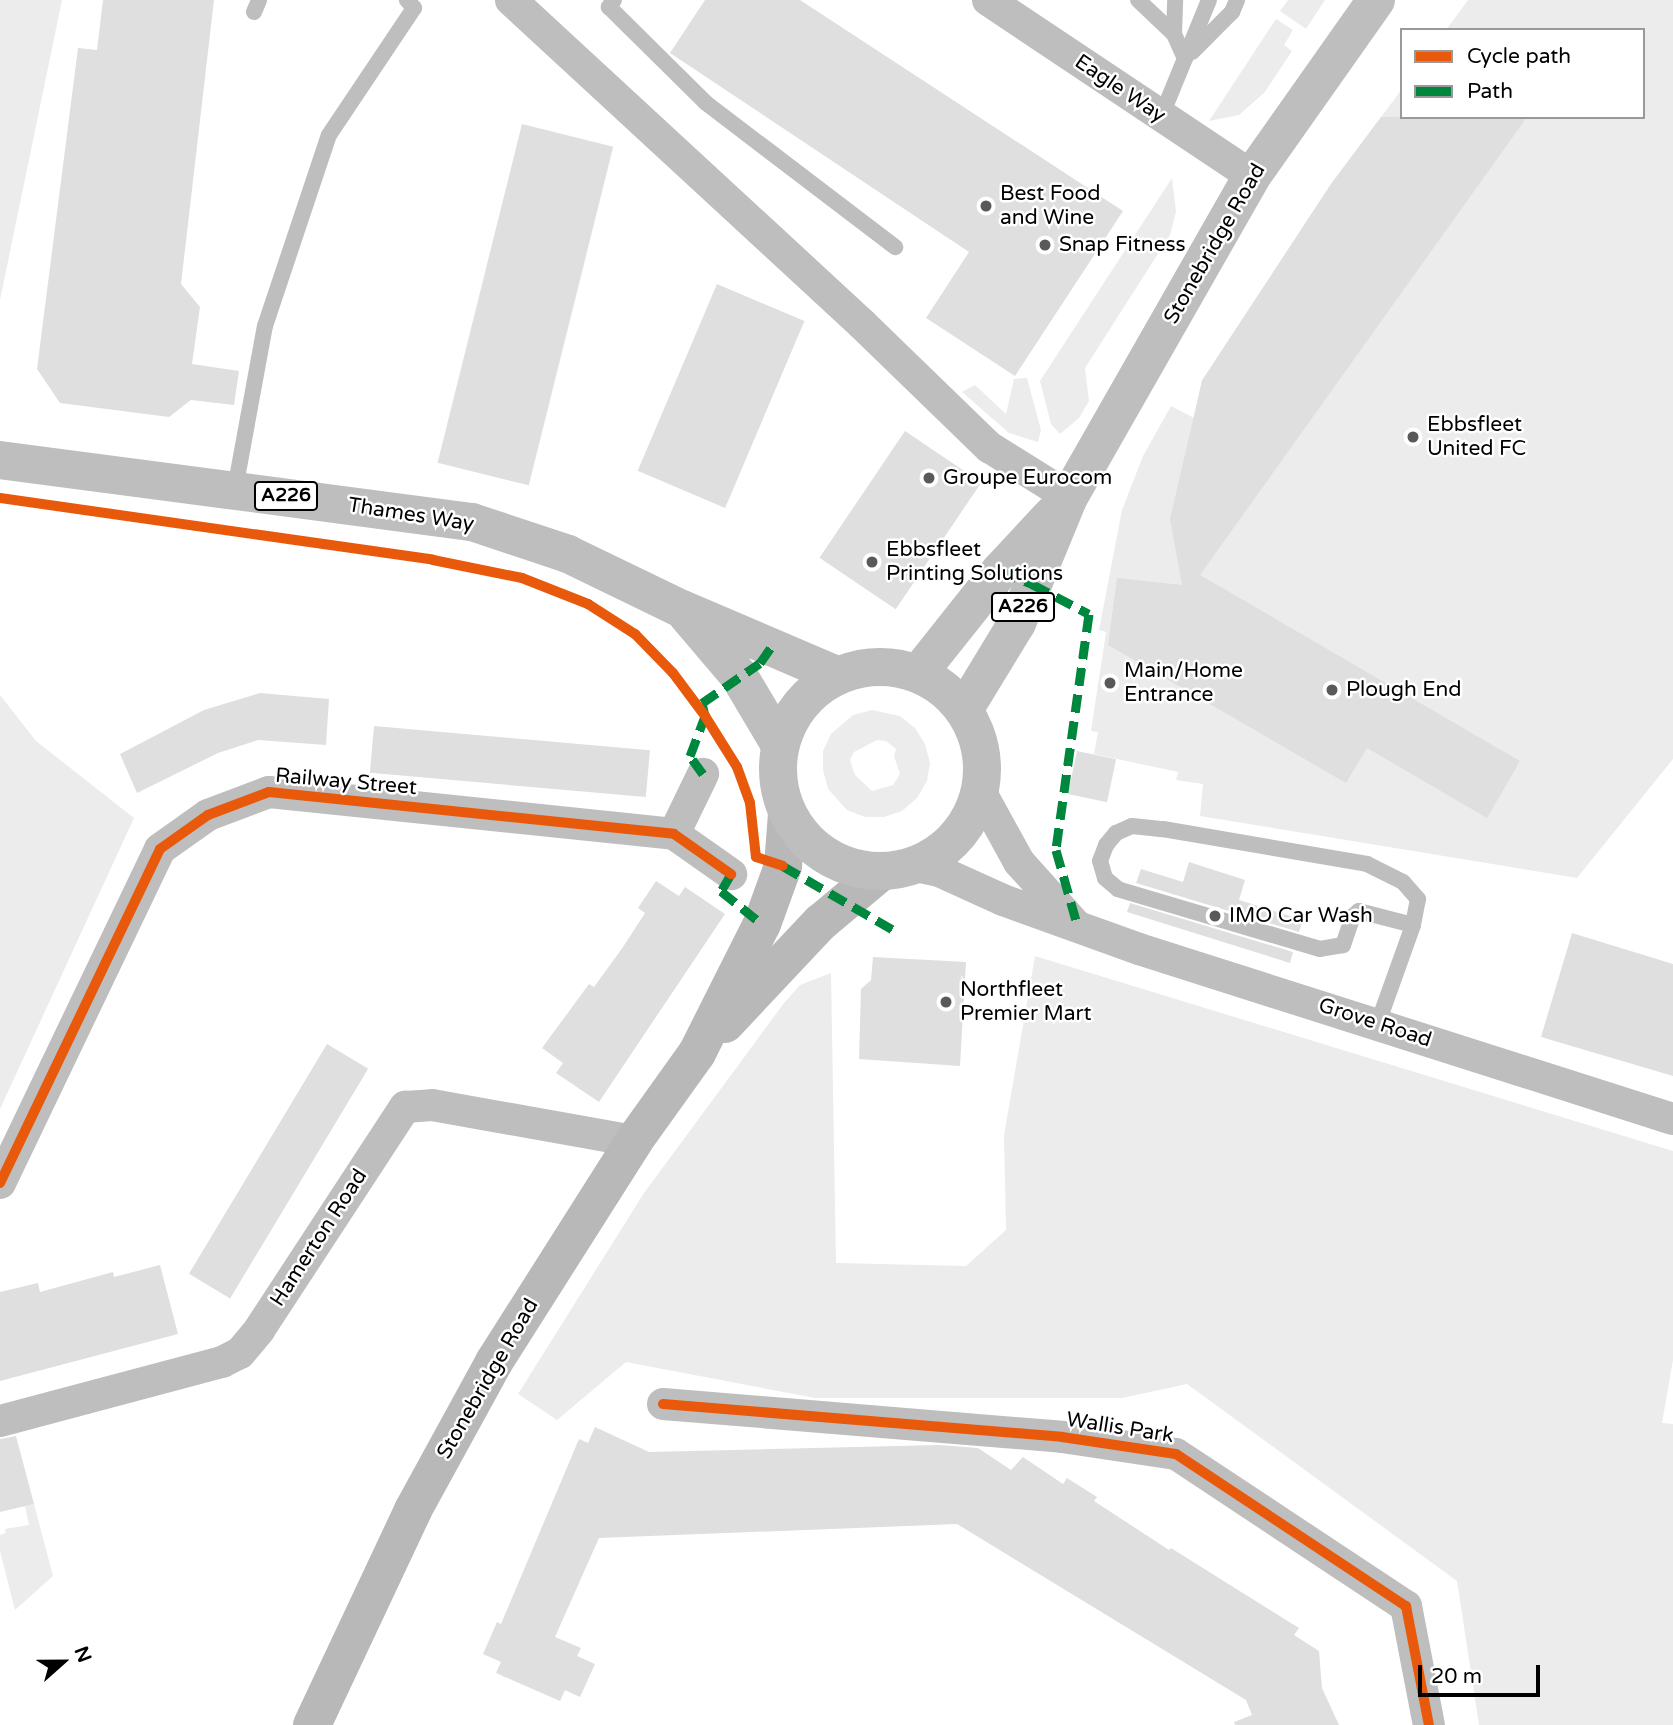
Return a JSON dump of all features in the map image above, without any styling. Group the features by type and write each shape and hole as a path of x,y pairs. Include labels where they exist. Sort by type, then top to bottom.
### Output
{"main road":[{"name":"Stonebridge Road","path":"964,710 1017,623 1069,497 1252,176 1376,0"},
{"name":"Thames Way","path":"0,460 472,522 568,554 681,608 837,676"},
{"name":"Stonebridge Road","path":"918,674 1000,571 1069,497"},
{"name":"Thames Way","path":"681,608 739,676 780,745"},
{"path":"878,667 891,667 918,674 944,688 964,710 979,743 983,767 973,814 955,841 898,869 836,863 808,843 788,814 777,781 780,745 798,708 811,692 837,676 878,667"},
{"name":"Stonebridge Road","path":"697,1053 762,924 783,866 788,814"},
{"name":"Stonebridge Road","path":"312,1725 413,1510 488,1374 635,1141 697,1053 820,923 898,869"}],"street":[{"path":"511,0 862,324 989,447 1069,497"},
{"name":"Eagle Way","path":"988,0 1252,176"},
{"path":"674,834 704,774"},
{"path":"980,791 1019,862 1078,927"},
{"name":"Railway Street","path":"0,1183 160,849 208,815 269,792 674,834 731,874"},
{"name":"Grove Road","path":"898,869 939,872 1078,927 1673,1119"},
{"name":"Hamerton Road","path":"0,1421 222,1362 240,1353 259,1330 405,1107 432,1105 635,1141"},
{"name":"Wallis Park","path":"663,1404 1062,1437 1176,1454 1406,1606 1429,1725"}],"lane":[{"path":"235,489 265,326 329,135 414,8 408,0"},
{"path":"614,0 609,7 706,103 895,247"},
{"path":"1140,0 1174,34 1185,59"},
{"path":"1174,34 1175,0"},
{"path":"1161,117 1209,0"},
{"path":"1185,59 1232,12 1237,0"},
{"path":"1378,1023 1413,925 1418,899 1403,882 1367,864 1132,826 1116,833 1106,845 1100,861 1104,878 1118,889 1320,949 1343,945 1353,916 1359,911 1413,925"}],"shaded area":[{"path":"0,0 62,0 0,300"},
{"path":"1288,0 1325,0 1306,29 1280,11"},
{"name":"Ebbsfleet United FC","path":"1468,0 1673,0 1673,759 1577,878 1200,816 1203,784 1176,780 1178,772 1094,754 1098,732 1091,731 1106,632 1099,630 1122,510 1143,456 1171,406 1194,418 1202,380 1331,184 1400,92 1400,119 1645,119 1645,28 1447,28"},
{"path":"1276,19 1293,30 1284,45 1292,51 1265,92 1239,115 1209,121"},
{"path":"1172,178 1176,212 1170,235 1085,368 1089,401 1079,418 1060,434 1051,424 1040,381"},
{"path":"1027,378 1041,430 1038,442 1009,433 962,392 975,385 1006,414 1014,379"},
{"path":"0,695 36,741 134,818 0,1109"},
{"path":"872,710 900,716 915,728 925,744 930,763 927,781 917,798 902,811 884,817 865,817 847,810 828,789 823,770 823,751 831,734 853,715","holes":["877,740 886,741 896,749 894,756 900,774 893,785 872,791 855,775 850,760 854,752"]},
{"path":"1035,956 1673,1151 1673,1360 1662,1423 1673,1424 1673,1725 1479,1725 1457,1581 1187,1384 1122,1398 815,1398 626,1362 557,1420 518,1394 644,1193 784,1003 800,985 831,973 836,1263 966,1266 1006,1230 1004,1135"},
{"path":"34,1504 53,1576 15,1610 0,1551 0,1535 6,1533 5,1529 29,1525 25,1506"}],"building":[{"path":"103,0 214,0 181,284 200,307 192,364 239,371 234,405 191,400 169,417 60,403 37,369 78,48 97,50"},
{"path":"705,0 800,0 1123,211 1015,376 926,318 969,252 670,53"},
{"path":"1381,117 1526,119 1200,575 1520,761 1487,818 1367,748 1346,783 1108,645 1117,578 1182,585 1170,519 1202,381 1331,184"},
{"path":"522,124 613,147 529,485 438,463"},
{"path":"717,284 804,321 725,508 638,471"},
{"path":"905,431 981,482 896,609 819,558"},
{"path":"260,693 329,699 326,745 258,740 218,753 137,793 120,754 204,710"},
{"path":"374,726 650,750 646,797 370,773"},
{"path":"1077,751 1116,759 1107,802 1068,794"},
{"path":"1189,862 1245,880 1239,900 1303,920 1299,932 1136,883 1141,869 1183,882"},
{"path":"656,881 679,896 685,887 725,914 599,1102 556,1073 563,1063 542,1048 589,984 594,987 623,947 645,913 638,908"},
{"path":"1130,903 1293,952 1290,963 1127,912"},
{"path":"1572,933 1673,964 1673,1076 1541,1037"},
{"path":"873,957 966,962 960,1066 859,1059 861,989 871,980"},
{"path":"327,1044 368,1069 230,1298 189,1274"},
{"path":"160,1265 178,1334 0,1381 0,1292 38,1283 40,1292 113,1272 114,1277"},
{"path":"595,1427 649,1452 939,1445 978,1448 1011,1470 1023,1457 1063,1484 1067,1478 1097,1497 1094,1501 1169,1550 1171,1548 1299,1628 1294,1635 1319,1651 1322,1688 1339,1725 1235,1725 1234,1722 1252,1715 1246,1700 957,1524 599,1538 555,1637 581,1648 577,1656 595,1664 580,1697 565,1690 560,1701 496,1673 501,1662 483,1654 497,1622 501,1624 579,1439 588,1443"},
{"path":"16,1436 34,1504 0,1512 0,1439"}],"marked path":[{"path":"1000,571 1032,584 1089,614 1056,850 1078,927"},
{"path":"703,774 690,756 705,716 702,703 760,663 771,647"},
{"path":"783,866 895,931"},
{"path":"731,874 721,891 762,924"}],"cycle path":[{"path":"0,498 433,560 522,578 588,604 635,634 673,673 705,716 737,767 750,803 756,857 783,866"},
{"path":"0,1183 160,849 208,815 269,792 674,834 731,874"},
{"path":"663,1404 1062,1437 1176,1454 1406,1606 1429,1725"}],"place":[{"name":"Best Food and Wine","path":"986,206"},
{"name":"Snap Fitness","path":"1045,245"},
{"name":"Ebbsfleet United FC","path":"1413,437"},
{"name":"Groupe Eurocom","path":"929,478"},
{"name":"Ebbsfleet Printing Solutions","path":"872,562"},
{"name":"Main/Home Entrance","path":"1110,683"},
{"name":"Plough End","path":"1332,690"},
{"name":"IMO Car Wash","path":"1215,916"},
{"name":"Northfleet Premier Mart","path":"946,1002"}]}
